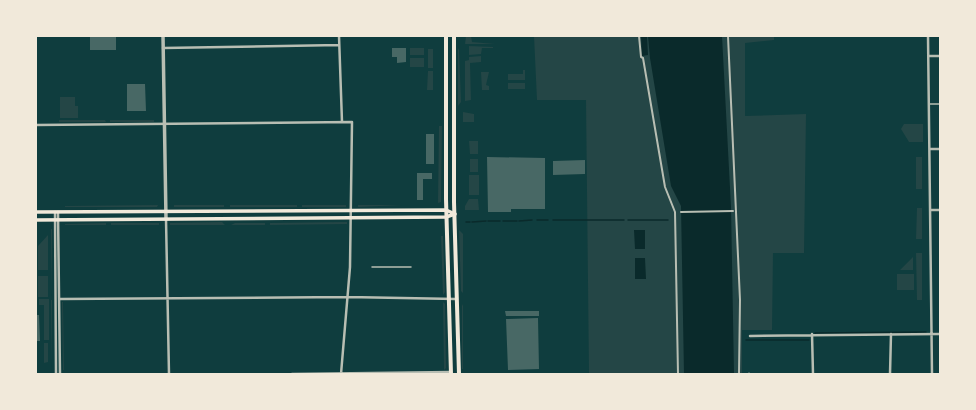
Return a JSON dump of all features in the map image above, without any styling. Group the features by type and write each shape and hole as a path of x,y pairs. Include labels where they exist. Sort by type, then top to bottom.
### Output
{"main road":[{"path":"446,36 446,217 451,373"},
{"path":"454,36 453,84 456,299 459,374"},
{"path":"446,84 453,84"},
{"path":"435,210 438,214 436,217"},
{"path":"36,212 446,210 455,214"},
{"path":"36,220 446,217 455,214"}],"street":[{"path":"163,36 169,374"},
{"path":"339,36 342,122"},
{"path":"639,36 641,57 643,58 665,187 675,212 678,374"},
{"path":"728,36 740,300 739,374"},
{"path":"928,36 932,374"},
{"path":"163,48 339,45"},
{"path":"928,56 940,56"},
{"path":"36,125 164,125 352,122 348,297 342,374"},
{"path":"930,149 940,149"},
{"path":"930,210 940,210"},
{"path":"681,212 733,211"},
{"path":"56,212 60,299 60,374"},
{"path":"56,374 57,220"},
{"path":"60,299 348,297 456,299"},
{"path":"750,336 812,334 940,334"},
{"path":"812,334 813,374"},
{"path":"890,374 891,334"},
{"path":"292,374 451,373"}],"lane":[{"path":"929,104 940,104"},
{"path":"372,268 411,267"}],"shaded area":[{"path":"466,36 471,36 472,42 495,44 465,44"},
{"path":"534,36 774,36 774,40 745,43 745,116 806,114 804,253 773,253 772,330 742,330 742,374 589,374 586,100 537,100"},
{"path":"641,36 647,36 648,55 642,56"},
{"path":"648,36 722,36 731,207 734,374 684,374 681,206 671,186 650,58"},
{"path":"469,46 493,48 482,48 481,54 469,55"},
{"path":"410,48 424,48 424,55 410,55"},
{"path":"459,48 461,102 458,106 458,50"},
{"path":"428,49 433,49 433,68 428,68"},
{"path":"481,56 481,62 470,63 471,100 465,101 465,61 469,60 469,57"},
{"path":"410,58 424,58 424,67 410,67"},
{"path":"523,70 525,70 525,80 508,80 508,74 523,74"},
{"path":"428,71 433,71 433,90 427,90"},
{"path":"481,72 489,72 486,85 489,86 489,90 482,90"},
{"path":"508,83 525,83 525,89 508,89"},
{"path":"60,97 75,97 75,106 78,106 78,118 60,118"},
{"path":"463,112 474,114 474,122 463,122"},
{"path":"59,120 105,120 106,122 59,122"},
{"path":"110,120 154,120 154,122 110,122"},
{"path":"904,124 923,124 923,142 909,142 901,129"},
{"path":"439,126 442,126 441,202 438,203"},
{"path":"469,141 478,141 478,154 470,154"},
{"path":"916,157 922,157 922,189 916,189"},
{"path":"470,159 478,159 478,172 470,172"},
{"path":"469,175 479,175 479,195 469,195"},
{"path":"469,199 478,199 479,210 465,210 465,206"},
{"path":"158,205 157,207 65,207 65,206"},
{"path":"174,205 224,205 224,207 174,207"},
{"path":"230,205 297,205 297,207 230,207"},
{"path":"302,205 346,205 346,207 302,207"},
{"path":"358,205 402,205 358,207"},
{"path":"917,208 922,208 922,239 916,239"},
{"path":"222,222 225,225 170,225 170,223"},
{"path":"347,222 347,224 270,225 270,223"},
{"path":"106,223 106,225 65,225 65,224"},
{"path":"111,223 159,223 159,225 111,225"},
{"path":"235,223 265,223 265,225 231,225"},
{"path":"51,229 52,229 51,297"},
{"path":"459,230 463,234 463,293 461,291"},
{"path":"634,230 645,230 645,249 635,249"},
{"path":"48,235 48,270 38,270 38,246"},
{"path":"441,236 443,236 445,292 443,295"},
{"path":"916,253 922,253 922,300 917,300"},
{"path":"913,257 913,270 900,270"},
{"path":"635,258 645,258 646,279 635,279"},
{"path":"897,274 914,274 914,290 897,290"},
{"path":"38,276 48,276 48,297 38,297"},
{"path":"39,299 49,299 49,340 44,340 44,305 39,305"},
{"path":"51,300 52,300 51,367"},
{"path":"63,302 64,370 63,370"},
{"path":"443,302 445,304 446,368 444,370"},
{"path":"463,304 463,369 462,369 462,306"},
{"path":"44,343 48,343 48,362 44,363"}],"building":[{"path":"90,36 116,36 116,50 90,50"},
{"path":"392,48 406,48 406,62 397,63 397,57 392,57"},
{"path":"127,84 145,84 146,111 127,111"},
{"path":"426,134 434,134 434,164 426,164"},
{"path":"487,157 545,158 545,209 511,209 511,212 488,212"},
{"path":"585,160 585,174 553,175 553,161"},
{"path":"417,173 432,173 432,179 423,179 423,200 417,200"},
{"path":"505,311 539,311 539,316 506,316"},
{"path":"36,315 39,315 40,341 36,341"},
{"path":"538,318 539,369 508,370 506,319"}],"waterway":[{"path":"519,221 532,220"},
{"path":"537,220 548,220"},
{"path":"553,220 624,220"},
{"path":"628,220 668,220"},
{"path":"472,222 486,221"},
{"path":"488,221 500,221"},
{"path":"503,221 517,221"},
{"path":"815,333 926,332"},
{"path":"746,340 809,340"}]}
